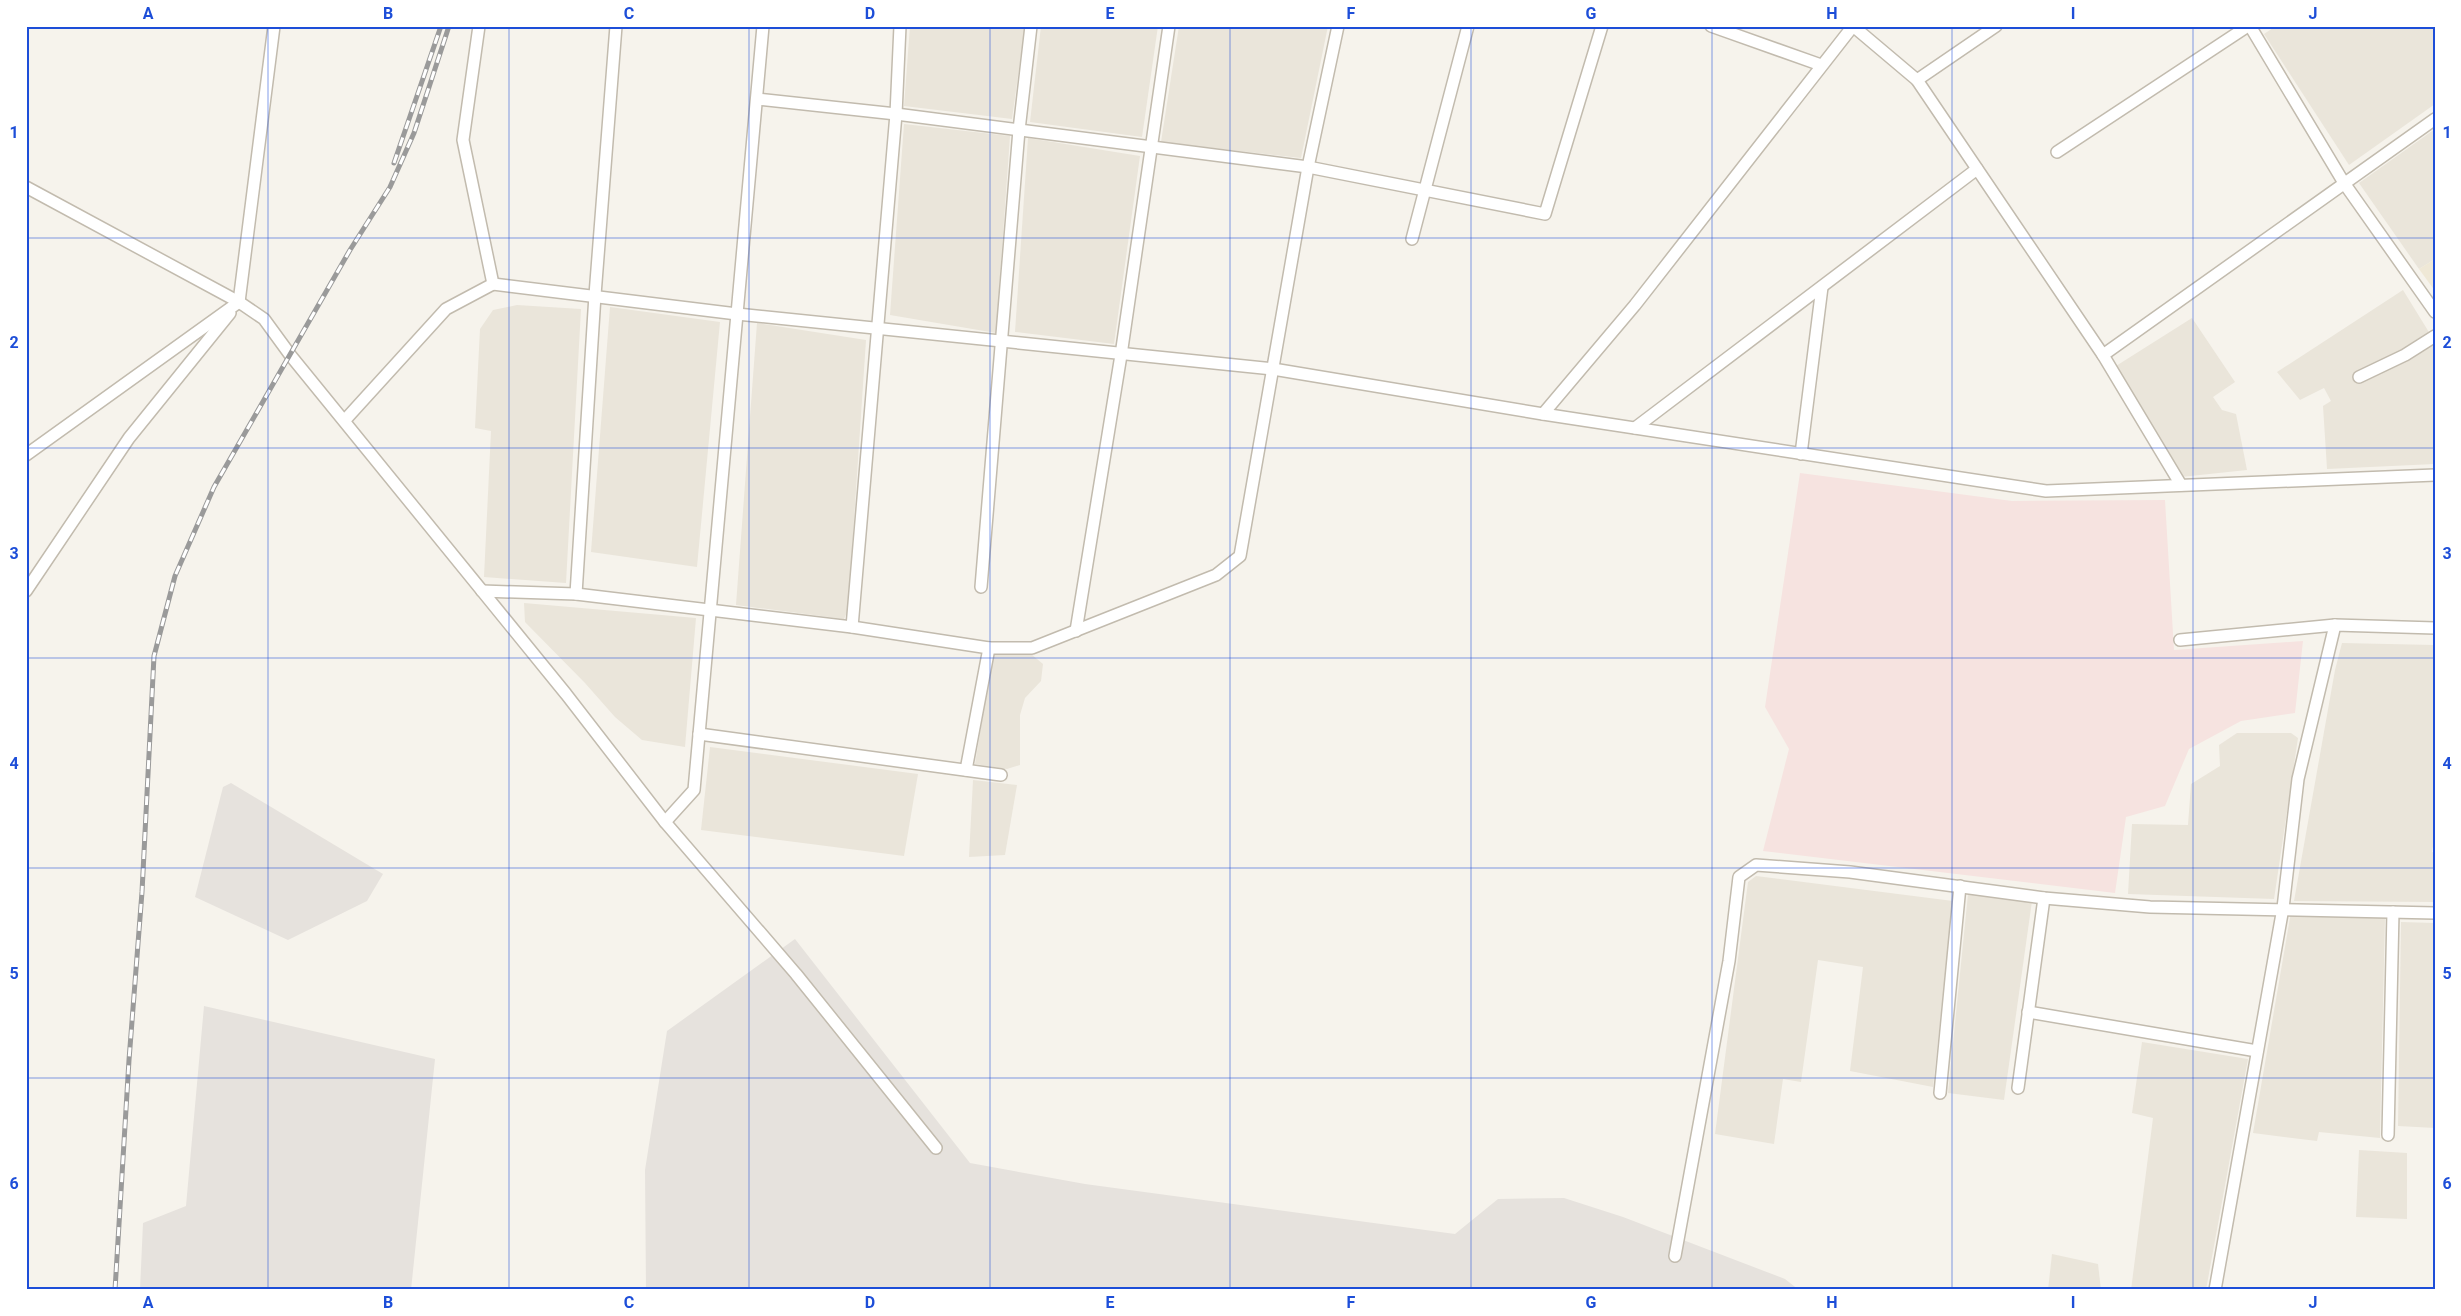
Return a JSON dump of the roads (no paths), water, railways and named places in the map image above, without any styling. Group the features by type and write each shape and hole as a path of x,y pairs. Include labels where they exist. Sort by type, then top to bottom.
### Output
{"street":[{"path":"26,591 129,438 239,302 274,26"},
{"path":"479,26 463,140 493,284"},
{"path":"576,594 595,295 616,26"},
{"path":"665,822 694,790 763,26"},
{"path":"852,627 896,114 900,26"},
{"path":"981,587 1003,342 1019,130 1031,26"},
{"path":"1076,631 1121,354 1169,26"},
{"path":"482,591 576,594 852,627 989,648 1032,648 1216,575 1240,556 1308,167 1338,26"},
{"path":"1412,240 1468,26"},
{"path":"757,99 896,114 1308,167 1545,214 1602,26"},
{"path":"1711,26 1730,30 1822,65"},
{"path":"1543,414 1634,305 1853,26 1917,80 2103,355 2181,485"},
{"path":"1917,80 1996,26"},
{"path":"2057,152 2249,26 2344,183 2435,312"},
{"path":"2103,355 2435,119"},
{"path":"1635,428 1977,169"},
{"path":"26,187 239,302 264,319 291,356 345,420 665,822 796,974 936,1148"},
{"path":"345,420 446,309 493,284 595,295 737,314 1273,369 1543,414 2046,491 2435,475"},
{"path":"1801,454 1822,287"},
{"path":"26,455 239,302"},
{"path":"2359,377 2405,355 2435,336"},
{"path":"2180,640 2335,625 2435,628"},
{"path":"2215,1290 2283,908 2298,779 2335,625"},
{"path":"966,770 989,648"},
{"path":"698,734 1001,775"},
{"path":"1675,1256 1729,961 1739,877 1756,865 1850,872 2044,898 2150,907 2283,908 2435,913"},
{"path":"1940,1094 1960,886"},
{"path":"2018,1088 2044,898"},
{"path":"2388,1135 2392,912"},
{"path":"2028,1012 2258,1051"}],"railway":[{"path":"394,163 441,26"},
{"path":"115,1290 129,1060 142,892 154,656 175,576 214,487 350,250 390,187 414,133 449,26"}]}
